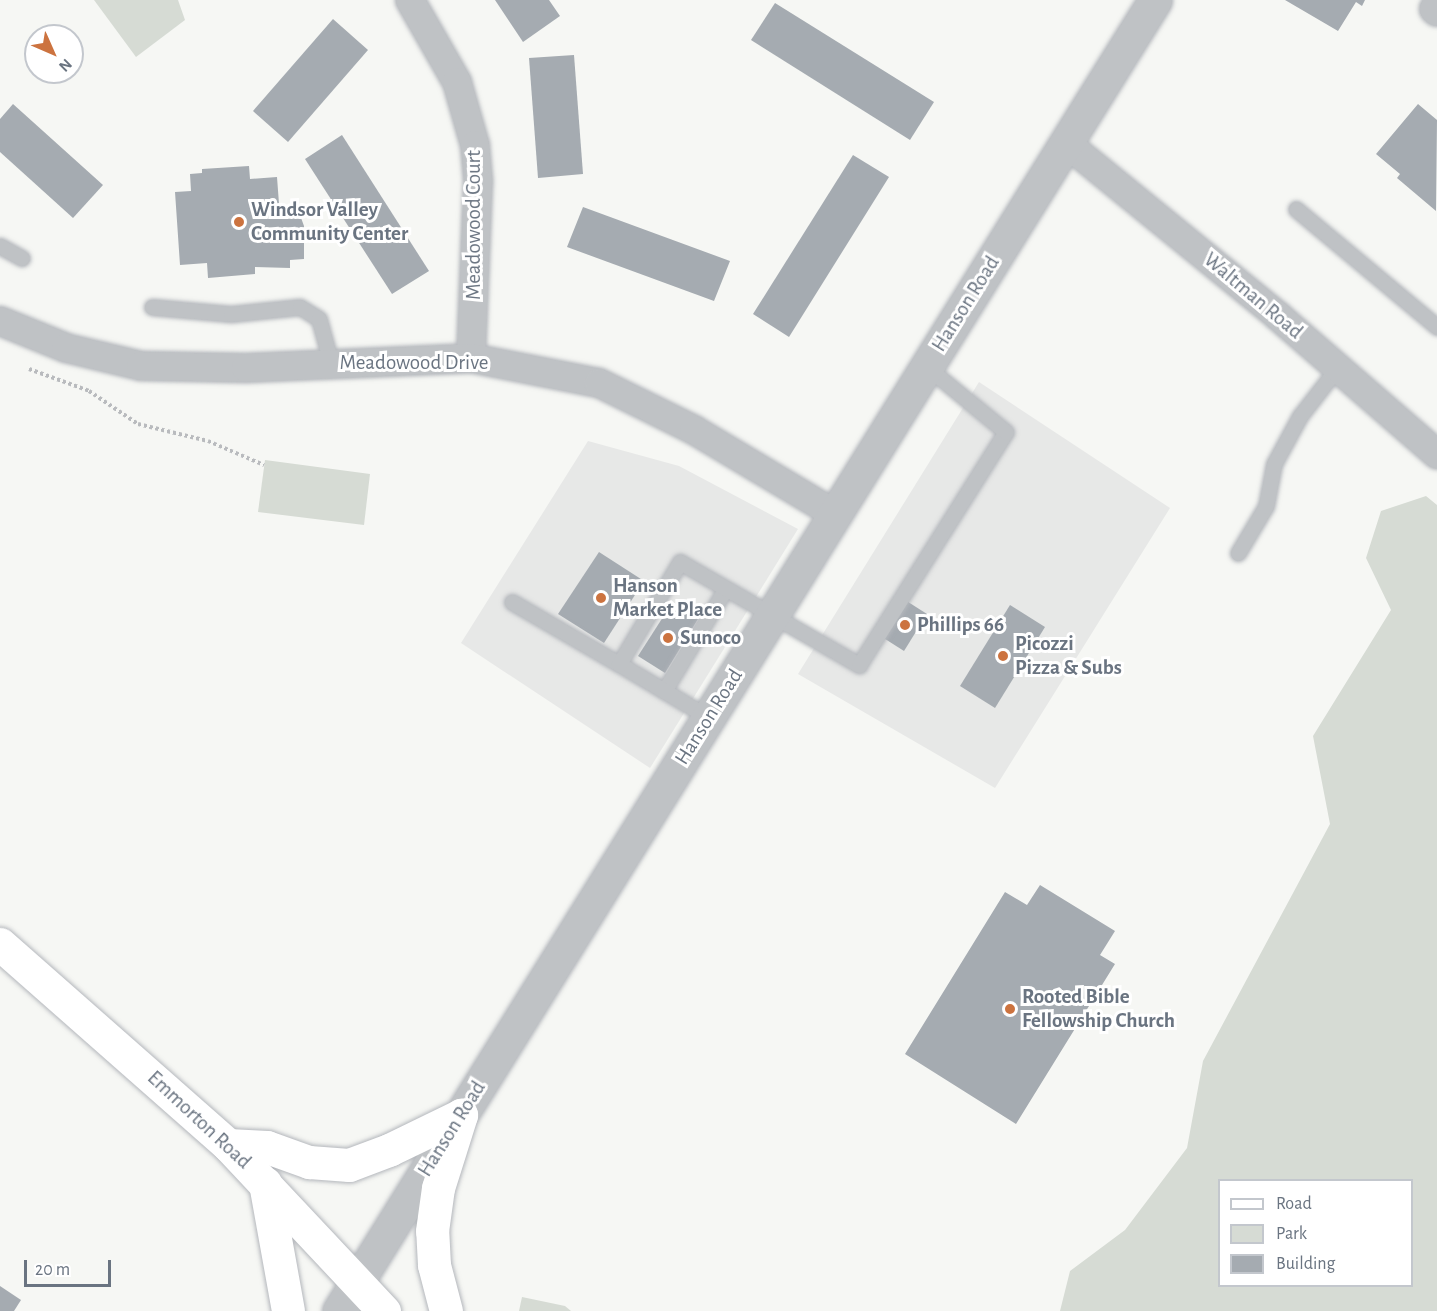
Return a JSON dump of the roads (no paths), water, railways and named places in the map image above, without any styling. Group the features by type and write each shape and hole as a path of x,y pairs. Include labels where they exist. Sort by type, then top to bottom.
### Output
{"main road":[{"name":"Emmorton Road","path":"0,944 228,1145 384,1311"},
{"path":"228,1145 267,1147 309,1162 349,1165 389,1150 461,1115"},
{"path":"446,1311 434,1265 432,1231 438,1188 461,1115"},
{"path":"265,1182 288,1311"}],"street":[{"name":"Meadowood Court","path":"410,0 457,82 475,146 478,182 471,358"},
{"name":"Hanson Road","path":"339,1311 1155,0"},
{"path":"1437,4 1437,12"},
{"name":"Waltman Road","path":"1066,143 1338,367 1437,454"},
{"name":"Meadowood Drive","path":"0,321 66,348 141,366 246,368 471,358 599,383 626,394 835,514"}],"lane":[{"path":"1296,209 1437,327"},
{"path":"0,246 22,258"},
{"path":"152,307 231,314 300,307 319,319 331,363"},
{"path":"619,664 680,562 725,590 859,665 1006,432 927,367"},
{"path":"1238,553 1266,507 1274,464 1300,416 1338,367"},
{"path":"664,691 725,590"},
{"path":"512,602 708,717"}],"place":[{"name":"Windsor Valley Community Center","path":"239,222"},
{"name":"Hanson Market Place","path":"601,598"},
{"name":"Phillips 66","path":"905,625"},
{"name":"Sunoco","path":"668,638"},
{"name":"Picozzi Pizza & Subs","path":"1003,656"},
{"name":"Rooted Bible Fellowship Church","path":"1010,1009"}]}
